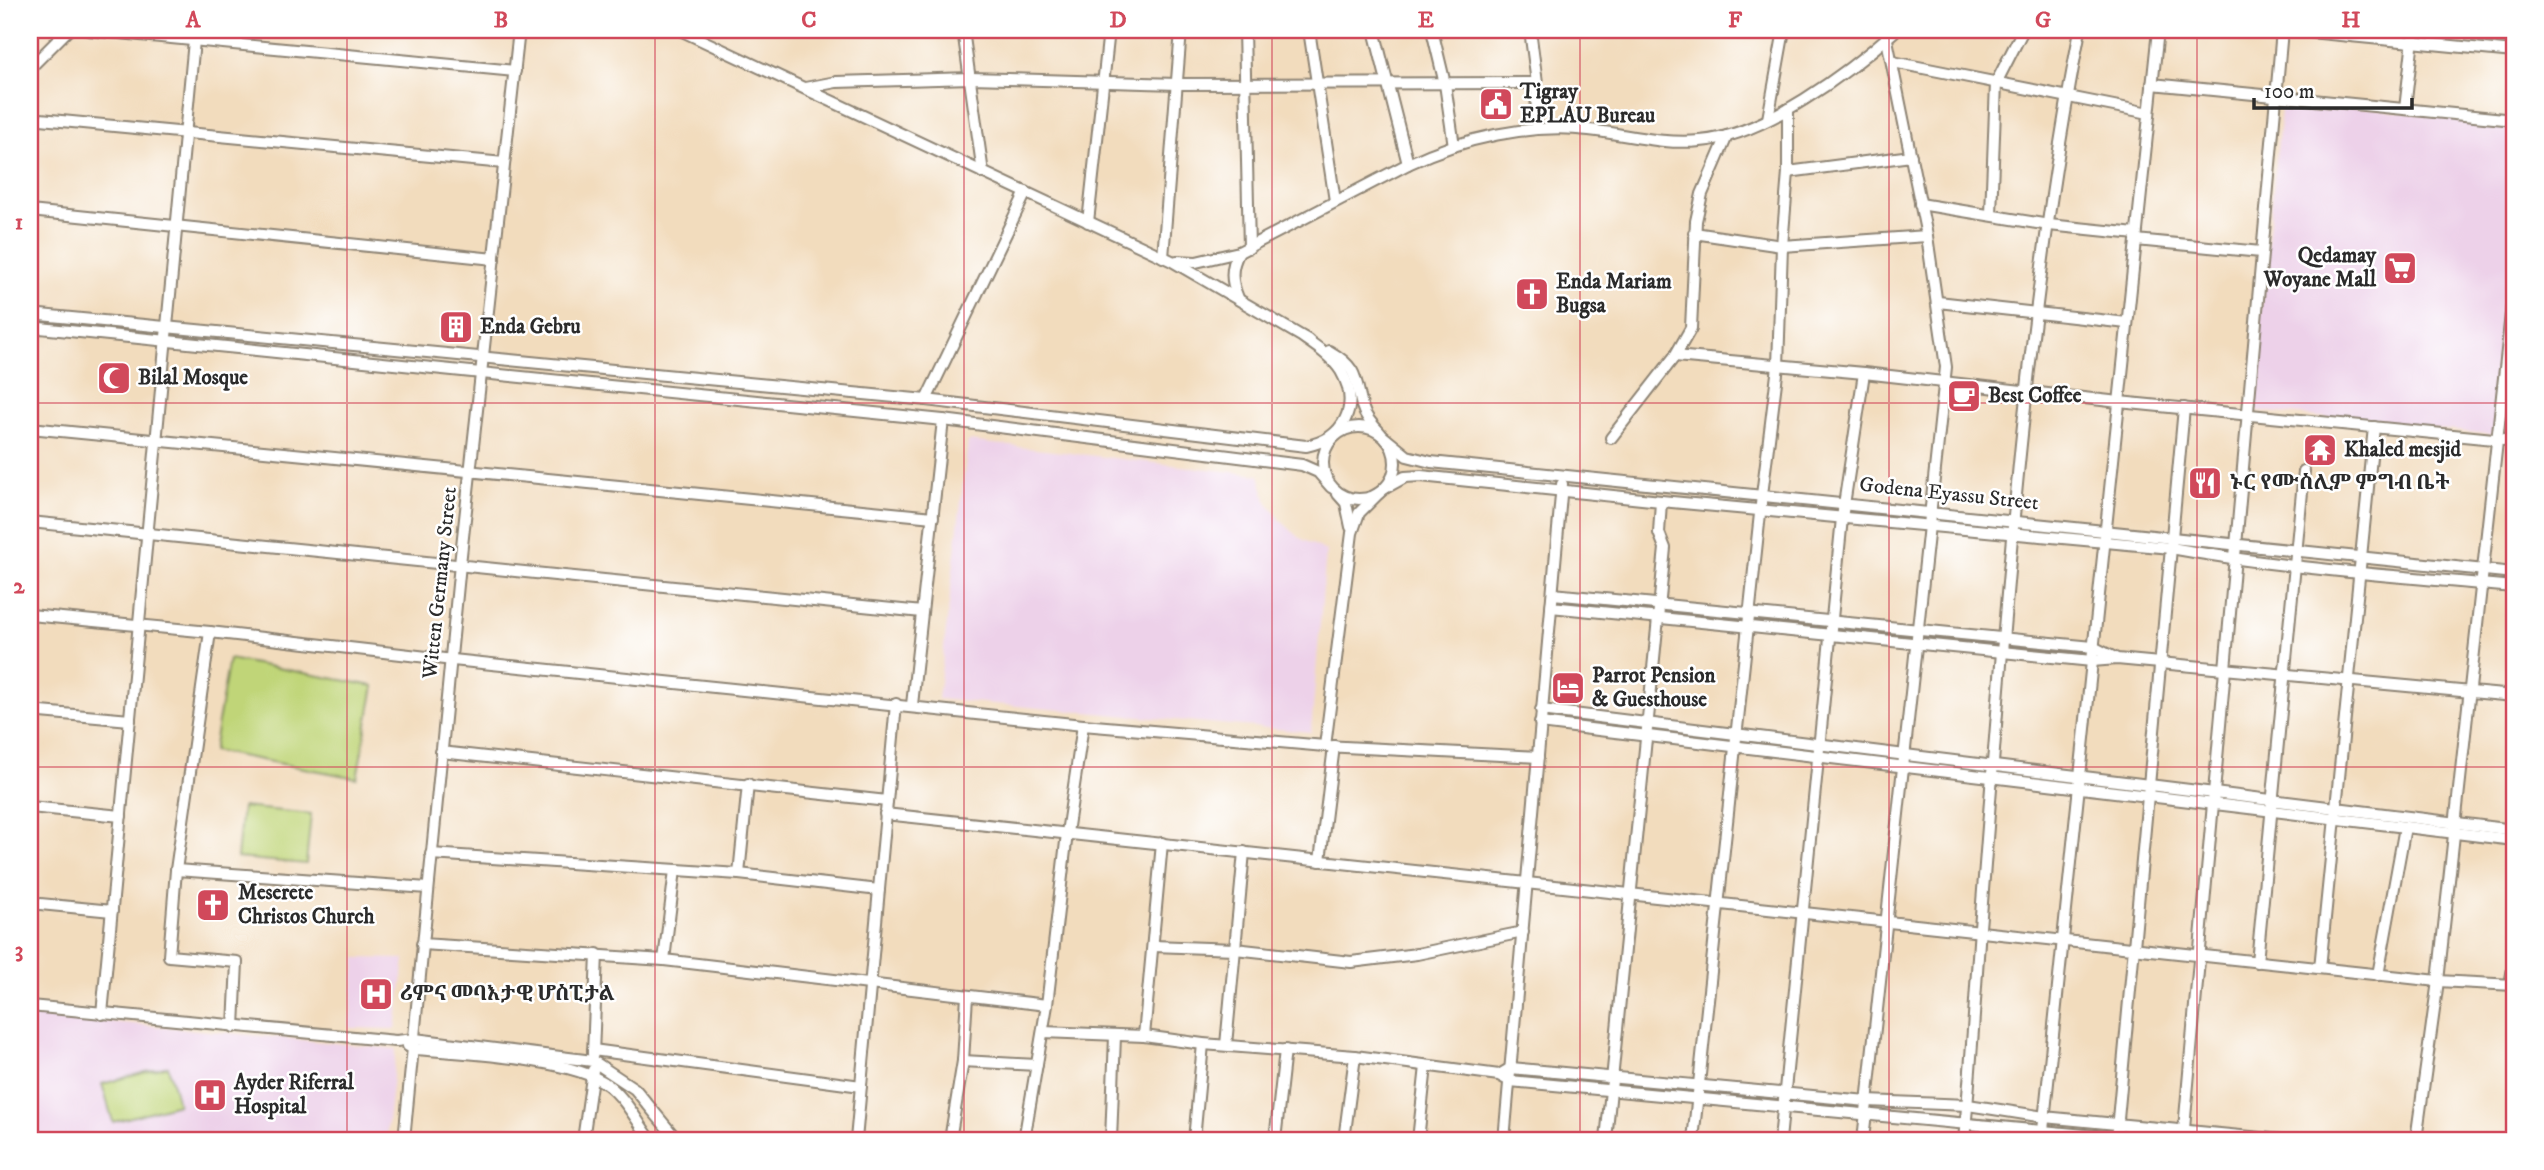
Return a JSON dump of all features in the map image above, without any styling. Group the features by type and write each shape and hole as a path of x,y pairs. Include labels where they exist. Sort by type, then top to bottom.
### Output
{"street":[{"path":"30,68 68,30"},
{"path":"88,30 195,35 515,71"},
{"name":"Witten Germany Street","path":"404,1140 441,752 453,660 460,564 519,30"},
{"path":"680,30 1168,259 1344,360 1350,367 1359,386 1365,414 1383,436 1395,460 1393,475 1382,491 1359,513 1352,533 1320,861"},
{"path":"963,30 984,173"},
{"path":"1088,222 1109,30"},
{"path":"1168,259 1181,30"},
{"path":"1238,298 1232,266 1244,250 1244,30"},
{"path":"1309,30 1335,201"},
{"path":"1374,30 1408,164"},
{"path":"1432,30 1445,85 1454,146"},
{"path":"1530,30 1537,83 1536,128"},
{"path":"1768,119 1784,30"},
{"path":"1991,214 1996,83 2023,30"},
{"path":"1964,1140 1993,765 2027,390 2067,98 2080,30"},
{"path":"2042,1136 2158,30"},
{"path":"2184,1136 2282,30"},
{"path":"2289,30 2413,36 2514,52"},
{"path":"1168,259 1196,262 1244,250 1408,164 1454,146 1536,128 1573,128 1683,142 1727,136 1805,100 1889,32"},
{"path":"1863,1140 1946,367 1927,236 1889,32"},
{"path":"102,1013 195,35"},
{"path":"2405,109 2413,36"},
{"path":"1893,62 2149,113"},
{"path":"805,88 836,82 971,78 1177,84 1537,83"},
{"path":"2152,84 2514,120"},
{"path":"1693,1140 1760,509 1779,366 1782,246 1788,172 1788,109"},
{"path":"30,118 504,163"},
{"path":"1611,438 1675,356 1691,328 1694,233 1702,194 1727,136"},
{"path":"1788,172 1911,156"},
{"path":"926,400 1026,192"},
{"path":"1920,204 2049,225 2261,252"},
{"path":"30,211 494,260"},
{"path":"1694,233 1782,246 1927,236"},
{"path":"2416,1140 2438,981 2514,286"},
{"path":"1938,302 2127,323"},
{"path":"30,314 926,400 1298,446 1322,443 1352,427 1367,427 1383,436"},
{"path":"30,327 943,420 1302,465 1318,472 1346,503 1352,533"},
{"path":"1304,338 1332,360 1349,390 1349,410 1322,458 1324,473 1334,489 1358,499 1382,491"},
{"path":"1675,356 1864,373 2514,442"},
{"path":"1780,1140 1842,518 1864,373"},
{"path":"720,397 723,380"},
{"path":"2116,1139 2184,408"},
{"path":"912,705 943,420"},
{"path":"1109,442 1111,423"},
{"path":"2320,968 2374,427"},
{"path":"30,428 933,517"},
{"name":"Godena Eyassu Street","path":"1383,436 1401,453 1422,460 2015,521 2105,536 2171,543 2236,544 2514,573"},
{"path":"2257,962 2304,471"},
{"path":"1504,1140 1563,474"},
{"name":"Godena Eyassu Street","path":"1382,491 1412,476 2013,534 2105,536"},
{"path":"1606,1140 1659,618 1665,548 1659,533 1661,501"},
{"path":"30,522 922,612"},
{"name":"Godena Eyassu Street","path":"2171,543 2234,560 2514,587"},
{"path":"1553,594 2093,647 2117,659"},
{"path":"1551,607 2092,661 2117,659 2514,696"},
{"path":"30,615 912,705 1083,725 1330,746 1538,757"},
{"path":"211,632 176,870 169,956 237,962 234,1027"},
{"path":"856,1140 897,704"},
{"path":"1541,710 1993,765 2148,796 2214,798"},
{"path":"30,711 130,720"},
{"path":"1540,723 1992,778 2149,784 2214,798 2455,828 2514,840"},
{"path":"1024,1140 1047,1005 1083,725"},
{"path":"441,752 887,801"},
{"path":"739,874 748,784"},
{"path":"30,807 121,816"},
{"path":"2335,813 2406,827 2514,830"},
{"path":"886,814 2438,981 2512,985 2514,962"},
{"path":"2378,975 2406,827"},
{"path":"1144,1036 1162,843"},
{"path":"1226,1045 1244,852"},
{"path":"431,854 739,874 878,890"},
{"path":"176,870 428,888"},
{"path":"664,960 675,870"},
{"path":"30,903 112,911"},
{"path":"1153,946 1235,949 1351,962 1417,954 1523,932"},
{"path":"422,944 664,960 1047,1005"},
{"path":"583,1140 593,1076 597,954"},
{"path":"950,1140 963,1060 967,996"},
{"path":"30,1006 396,1041 551,1064 593,1076 610,1087 651,1140"},
{"path":"1043,1032 1144,1036 1203,1044 1355,1056 1499,1075 1510,1082 1966,1124 2042,1136 2139,1140"},
{"path":"1111,1140 1115,1036"},
{"path":"415,1044 593,1055 860,1086"},
{"path":"1194,1140 1203,1044"},
{"path":"1275,1140 1284,1050"},
{"path":"593,1055 635,1090 677,1140"},
{"path":"1345,1140 1355,1056"},
{"path":"963,1060 1037,1065"},
{"path":"1418,1140 1426,1066"},
{"path":"1499,1075 1511,1068 1867,1101 1968,1105 2184,1136 2282,1140"}],"shaded area":[{"path":"2282,100 2514,124 2514,242 2495,435 2251,410"},
{"path":"968,441 1259,475 1266,500 1281,521 1300,538 1326,551 1311,732 938,699"},
{"name":"ሪምና መባእታዊ ሆስፒታል","path":"356,958 405,959 396,1029 349,1028"},
{"name":"Ayder Riferral Hospital","path":"30,1014 396,1049 386,1140 30,1140"}],"green space":[{"path":"229,659 374,686 357,778 213,751"},
{"path":"242,807 311,814 306,864 237,858"},
{"path":"168,1066 178,1104 113,1122 102,1084"}],"place":[{"name":"Tigray EPLAU Bureau","path":"1496,104"},
{"name":"Qedamay Woyane Mall","path":"2400,268"},
{"name":"Enda Mariam Bugsa","path":"1532,294"},
{"name":"Enda Gebru","path":"456,327"},
{"name":"Bilal Mosque","path":"114,378"},
{"name":"Best Coffee","path":"1964,396"},
{"name":"Khaled mesjid","path":"2320,450"},
{"name":"ኑር የሙስሊም ምግብ ቤት","path":"2205,483"},
{"name":"Parrot Pension & Guesthouse","path":"1568,688"},
{"name":"Meserete Christos Church","path":"213,905"},
{"name":"ሪምና መባእታዊ ሆስፒታል","path":"376,994"},
{"name":"Ayder Riferral Hospital","path":"210,1095"}]}
